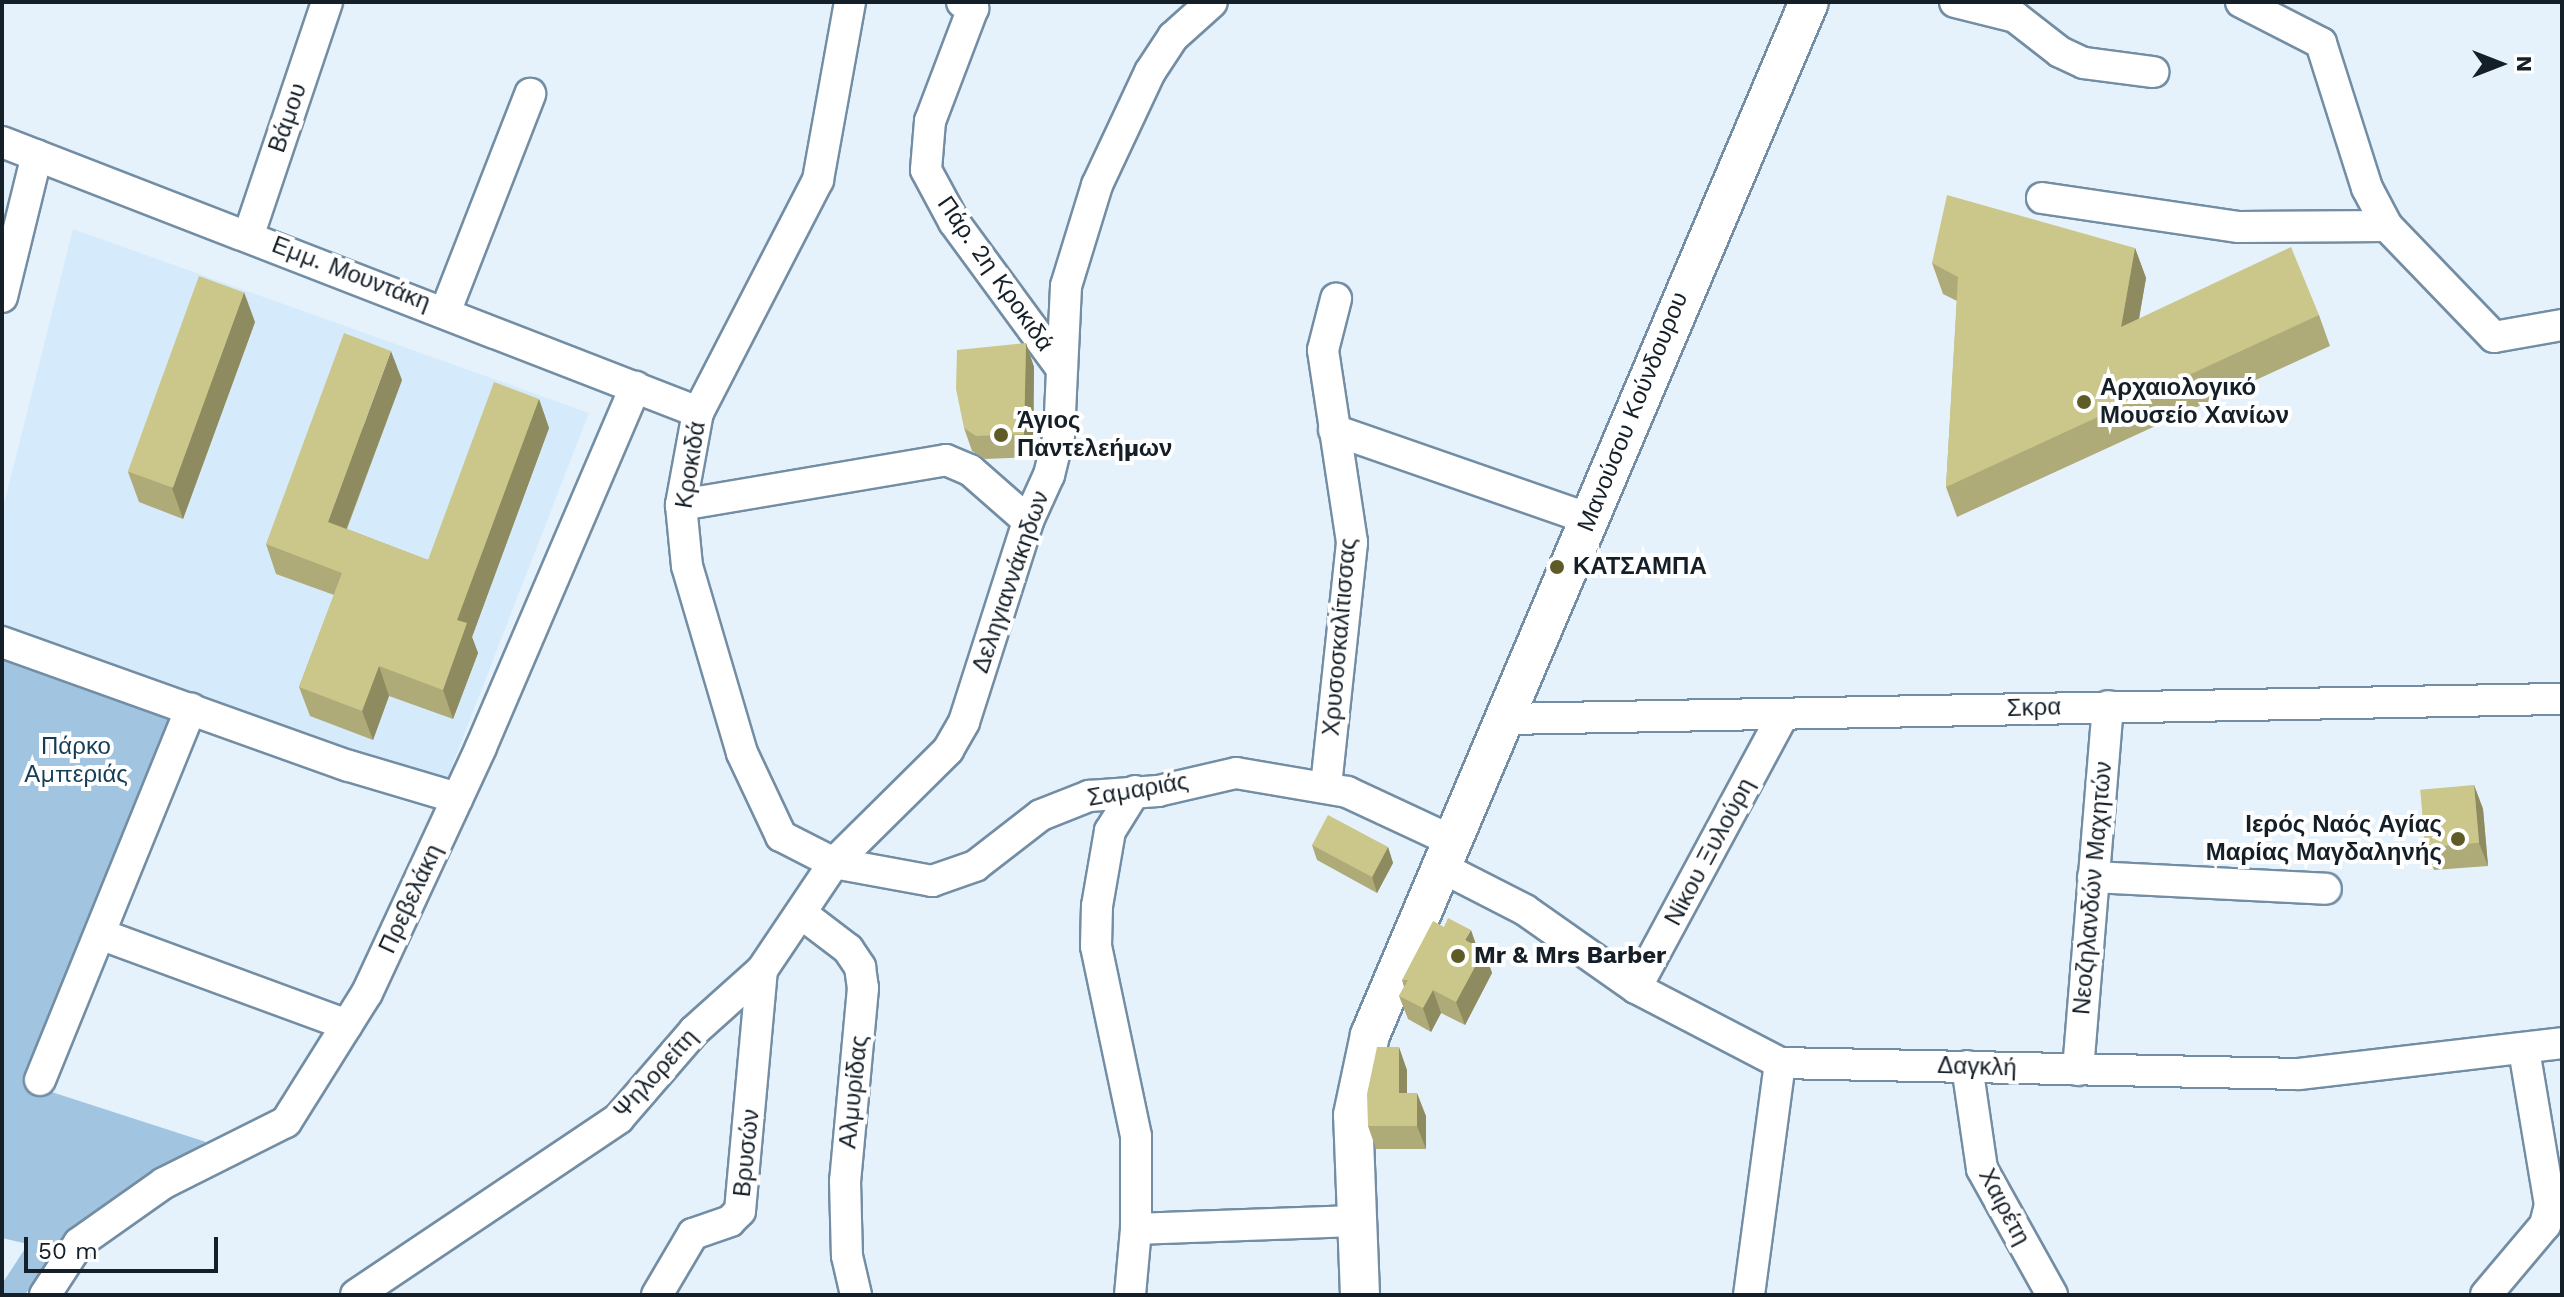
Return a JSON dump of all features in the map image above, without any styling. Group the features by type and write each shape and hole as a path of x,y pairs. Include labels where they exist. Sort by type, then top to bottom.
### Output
{"main road":[{"name":"Μανούσου Κούνδουρου","path":"1360,1295 1354,1221 1357,1076 1370,1035 1809,2"}],"street":[{"name":"Βάμου","path":"249,234 327,2"},
{"name":"Κροκιδά","path":"834,863 781,836 761,801 687,566 681,505 698,412 818,180 850,2"},
{"name":"Πάρ. 2η Κροκιδά","path":"962,2 973,8 930,121 926,170 954,222 1062,369"},
{"name":"Δεληγιαννάκηδων","path":"834,863 915,787 964,722 1028,521 1049,475 1059,435 1066,286 1097,185 1150,72 1173,37 1212,2"},
{"path":"1955,2 2015,17 2060,52 2084,63 2153,72"},
{"path":"2241,2 2321,43 2367,188 2387,226 2494,337 2562,325"},
{"path":"446,310 530,94"},
{"name":"Εμμ. Μουντάκη","path":"2,142 446,310 698,412"},
{"path":"2,297 37,155"},
{"path":"2042,198 2239,227 2387,226"},
{"name":"Χρυσοσκαλίτισσας","path":"1326,786 1352,542 1323,350 1336,299"},
{"name":"Πρεβελάκη","path":"45,1295 79,1243 164,1183 286,1122 367,993 457,798 635,387"},
{"path":"1334,430 1589,519"},
{"path":"681,505 946,460 970,470 1028,521"},
{"path":"2,642 457,798"},
{"name":"Σκρα","path":"1506,719 2562,699"},
{"name":"Νεοζηλανδών Μαχητών","path":"2078,1070 2108,706"},
{"path":"40,1080 191,709"},
{"name":"Νίκου Ξυλούρη","path":"1636,988 1783,715"},
{"name":"Σαμαριάς","path":"834,863 907,879 946,879 975,866 1041,815 1089,796 1158,791 1236,773 1326,786 1449,855"},
{"path":"1130,1295 1136,1229 1136,1136 1096,946 1097,906 1110,831 1135,791"},
{"name":"Δαγκλή","path":"1449,855 1636,988 1780,1063 2299,1074 2562,1043"},
{"name":"Ψηλορείτη","path":"356,1295 619,1118 694,1031 762,970 834,863"},
{"path":"2093,877 2326,889"},
{"name":"Αλμυρίδας","path":"802,914 848,949 860,967 863,988 845,1181 847,1256 856,1295"},
{"path":"100,934 347,1025"},
{"name":"Βρυσών","path":"657,1295 693,1234 730,1221 740,1211 762,970"},
{"path":"2486,1295 2545,1225 2550,1205 2524,1049"},
{"path":"1749,1295 1780,1063"},
{"name":"Χαιρέτη","path":"1967,1066 1982,1169 2052,1295"},
{"path":"1136,1229 1354,1221"}],"shaded area":[{"path":"73,229 589,413 443,789 2,638 2,512"}],"green space":[{"name":"Πάρκο Αμπεριάς","path":"2,658 175,715 27,1084 206,1142 66,1231 25,1295 2,1295 2,1284 28,1244 2,1238"}],"building":[{"name":"Αρχαιολογικό Μουσείο Χανίων","path":"1947,195 2135,248 2121,327 2291,247 2319,315 1946,487 1958,277 1932,263"},
{"path":"199,276 244,292 173,488 128,471"},
{"path":"344,333 391,351 328,522 428,560 494,382 539,399 457,620 467,623 443,690 379,666 362,711 299,687 342,573 266,544"},
{"name":"Άγιος Παντελεήμων","path":"1026,343 1024,434 976,436 964,428 956,389 957,350"},
{"path":"2474,785 2479,843 2425,847 2420,790"},
{"path":"1328,815 1388,847 1372,877 1312,845"},
{"path":"1448,918 1471,930 1465,940 1484,950 1456,1002 1433,990 1423,1008 1399,996 1408,980 1402,980 1433,921 1444,927"},
{"path":"1377,1047 1399,1047 1399,1093 1417,1093 1417,1126 1368,1126 1367,1094"}],"place":[{"name":"Αρχαιολογικό Μουσείο Χανίων","path":"2084,402"},
{"name":"Άγιος Παντελεήμων","path":"1001,435"},
{"name":"ΚΑΤΣΑΜΠΑ","path":"1557,567"},
{"name":"Ιερός Ναός Αγίας Μαρίας Μαγδαληνής","path":"2458,839"},
{"name":"Mr & Mrs Barber","path":"1458,956"}]}
